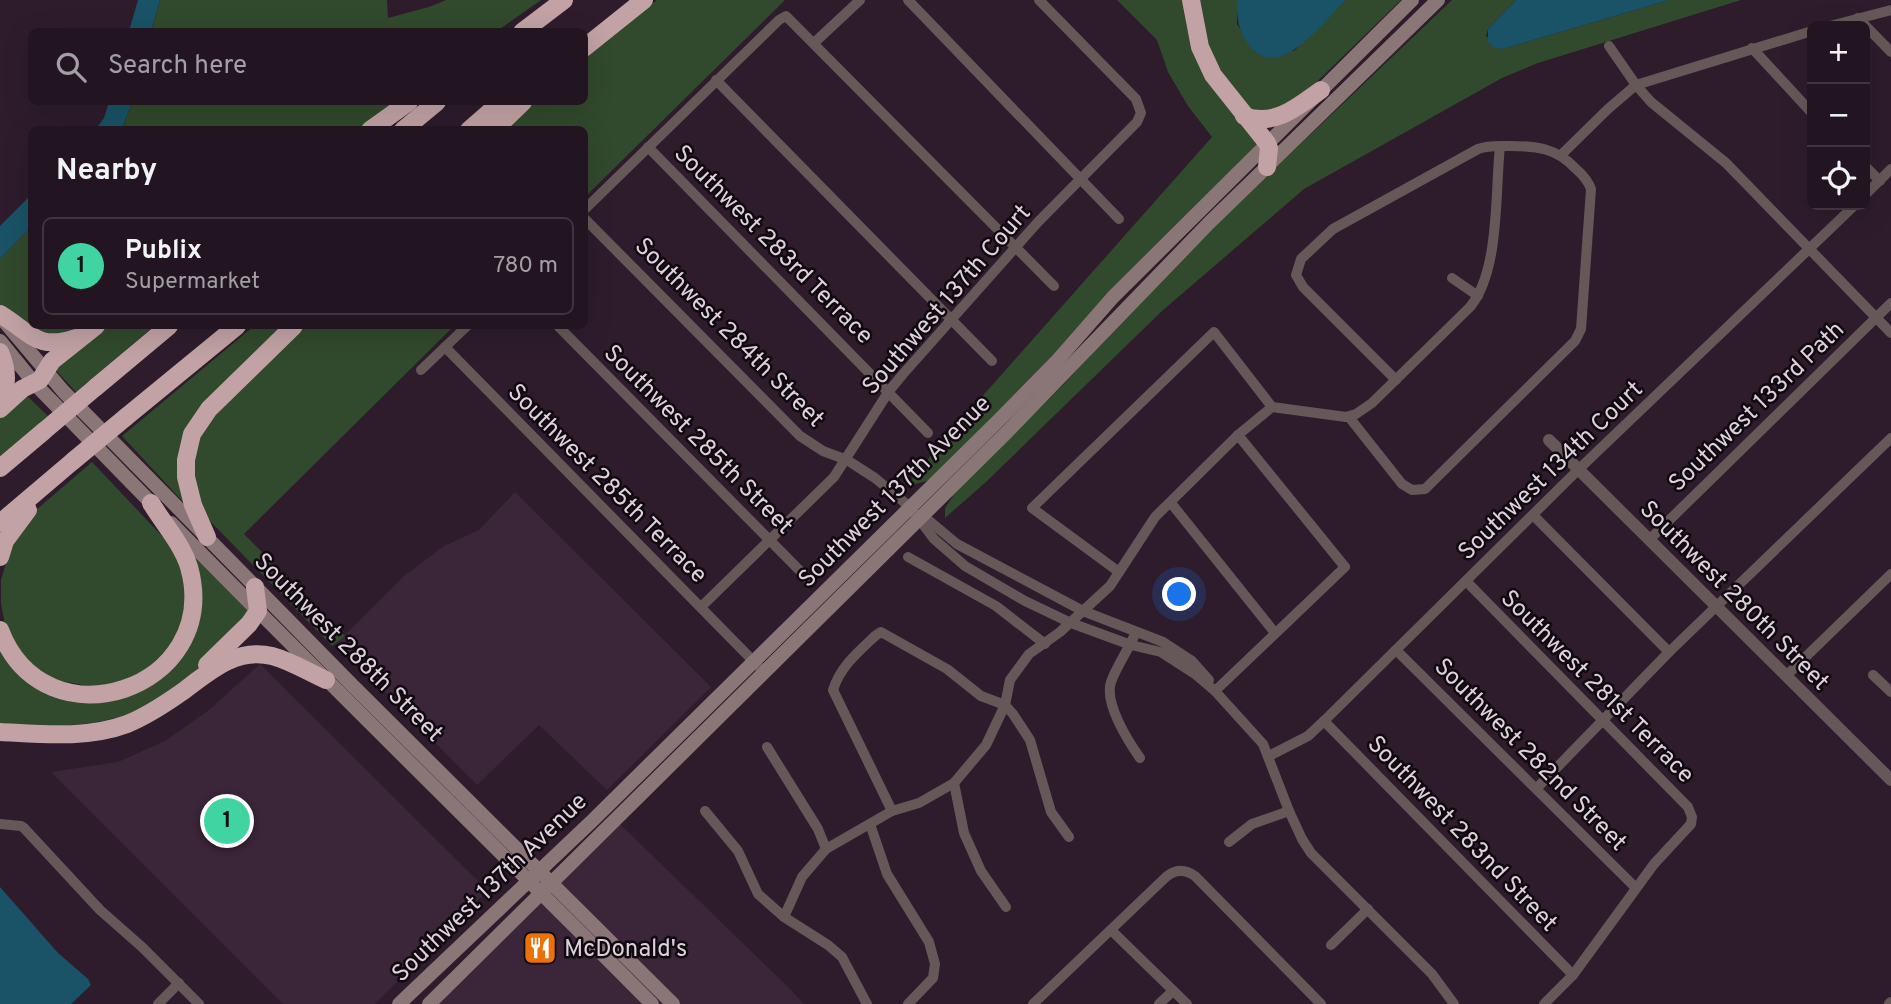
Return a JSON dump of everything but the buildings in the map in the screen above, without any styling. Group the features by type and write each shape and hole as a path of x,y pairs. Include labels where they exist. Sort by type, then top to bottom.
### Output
{"highway":[{"path":"527,28 564,0"},
{"path":"588,34 642,0"},
{"path":"588,45 642,0"},
{"path":"1191,0 1200,47 1213,75 1267,143 1267,167"},
{"path":"516,28 541,17"},
{"path":"1244,116 1254,120 1270,120 1288,113 1321,90"},
{"path":"376,126 405,105"},
{"path":"408,126 433,105"},
{"path":"474,126 498,105"},
{"path":"498,126 520,105"},
{"path":"0,315 41,342 61,343 80,337"},
{"path":"0,407 40,378 52,360 92,329"},
{"path":"0,468 165,329"},
{"path":"0,523 233,329"},
{"path":"207,537 190,497 186,477 186,460 192,434 209,410 291,329"},
{"path":"0,352 7,372 0,407"},
{"path":"0,557 5,541 18,521 52,478"},
{"path":"0,630 20,663 33,675 61,690 92,696 117,693 141,684 153,676 174,654 182,640 189,624 193,597 189,568 151,503"},
{"path":"197,678 258,611 256,587"},
{"path":"0,732 82,733 125,724 163,705 197,678 232,658 253,655 278,658 326,680"}],"main road":[{"name":"Southwest 137th Avenue","path":"915,512 1113,298 1412,0"},
{"name":"Southwest 137th Avenue","path":"429,1004 552,882 642,782 915,512 1050,389 1124,309 1438,0"},
{"name":"Southwest 288th Street","path":"0,315 40,378 151,503 326,680 535,875 552,882 673,1004"},
{"name":"Southwest 288th Street","path":"0,341 207,537 535,875 541,892 652,1004"},
{"name":"Southwest 137th Avenue","path":"399,1004 535,875 642,782"}],"street":[{"path":"814,43 860,0"},
{"path":"908,0 1119,219"},
{"name":"Southwest 137th Court","path":"701,607 834,477 889,391 1080,178 1137,122 1141,113 1136,99 1039,0"},
{"path":"1848,21 1891,10"},
{"path":"588,206 716,80 786,16 1054,286"},
{"path":"1858,18 1891,52"},
{"path":"1561,155 1636,85 1807,32"},
{"path":"1609,46 1651,102 1726,163 1891,333"},
{"path":"1752,48 1807,108"},
{"path":"716,80 992,361"},
{"name":"Southwest 283rd Terrace","path":"648,146 928,433"},
{"path":"1119,572 1032,508 1214,332 1272,407 1334,417 1349,417 1367,408 1478,296 1489,268 1500,146"},
{"path":"1349,417 1402,484 1416,491 1428,486 1580,335 1591,190 1584,177 1561,155 1545,148 1483,147 1345,222 1304,256 1296,270 1303,287 1396,380"},
{"path":"1870,190 1891,169"},
{"path":"1870,171 1880,181"},
{"name":"Southwest 134th Court","path":"1269,756 1308,736 1324,721 1579,469 1850,210"},
{"name":"Southwest 284th Street","path":"588,222 800,436 876,478 957,544 1083,611 1163,642 1192,661 1208,678 1215,691"},
{"path":"1452,278 1478,296"},
{"name":"Southwest 133rd Path","path":"1649,540 1891,303"},
{"path":"421,370 464,329"},
{"name":"Southwest 285th Street","path":"561,329 810,581"},
{"name":"Southwest 285th Terrace","path":"445,347 759,667"},
{"path":"784,917 802,877 826,849 892,811 919,803 954,783 986,744 1005,705 1010,680 1028,654 1071,623 1110,586 1155,517 1238,435 1272,407"},
{"path":"1215,691 1345,567 1238,435"},
{"path":"1537,788 1669,652 1891,438"},
{"name":"Southwest 280th Street","path":"1549,440 1891,780"},
{"path":"1171,503 1275,633"},
{"name":"Southwest 284th Street","path":"915,512 934,539 965,566 1025,601 1071,623 1131,645 1161,652 1215,691 1256,735 1269,756 1289,811 1311,853 1432,974 1454,1004"},
{"path":"1533,515 1669,652"},
{"path":"908,557 996,606 1045,644"},
{"path":"1787,676 1891,574"},
{"name":"Southwest 281st Terrace","path":"1466,581 1688,807 1692,824 1654,864 1636,888"},
{"path":"892,811 833,690 844,667 881,632 947,669 981,696 1005,705 1030,740 1051,812 1069,837"},
{"path":"1136,632 1111,681 1109,694 1126,738 1140,758"},
{"name":"Southwest 282nd Street","path":"1396,650 1636,888"},
{"path":"1873,675 1891,692"},
{"name":"Southwest 283nd Street","path":"1324,721 1573,975"},
{"path":"767,747 818,829 826,849"},
{"path":"954,783 964,834 981,871 1006,907"},
{"path":"705,811 738,851 758,894 784,917 842,957 867,1004"},
{"path":"1229,842 1252,824 1289,811"},
{"path":"0,824 24,828 100,910 199,1004"},
{"path":"870,824 887,874 929,943 936,964 933,978 908,1004"},
{"path":"1033,1004 1170,874 1178,870 1195,876 1321,1004"},
{"path":"1544,1004 1573,975 1636,888"},
{"path":"1331,945 1368,909"},
{"path":"1112,930 1187,1004"},
{"path":"158,1004 179,984"},
{"path":"1159,1004 1173,990"}],"shaded area":[{"path":"515,492 711,687 607,790 539,725 477,785 337,643 404,576 444,546 479,530"},
{"path":"260,664 484,887 484,894 375,1004 283,1004 51,772 118,762 165,741 209,710"},
{"path":"619,823 791,990 804,1004 438,1004"}],"green space":[{"path":"160,0 387,0 388,18 446,0 541,0 501,28 152,28"},
{"path":"657,0 785,0 588,194 588,126 505,126 527,105 588,105 588,51"},
{"path":"1117,0 1188,0 1190,19 1259,144 1060,351 931,480 915,484 910,481 947,436 1212,137 1188,106 1168,72 1157,40"},
{"path":"1197,0 1237,0 1237,24 1255,52 1294,51 1346,0 1401,0 1292,106 1252,113 1211,58"},
{"path":"1452,0 1516,0 1488,29 1486,36 1503,49 1669,0 1741,0 1538,63 1502,78 1304,189 1162,311 986,482 945,518 945,508 957,490 1064,384 1145,296"},
{"path":"131,105 396,105 366,126 123,126"},
{"path":"28,230 28,328 0,305 0,259"},
{"path":"32,329 78,329 58,338"},
{"path":"99,329 150,329 76,392 52,366"},
{"path":"250,329 285,329 203,407 185,504 122,436"},
{"path":"296,329 451,329 244,534 345,636 332,646 210,521 202,509 191,482 198,433"},
{"path":"23,392 48,416 0,456 0,415"},
{"path":"92,462 179,554 187,611 164,659 108,690 52,679 27,661 5,625 1,603 1,580 10,548 36,510"},
{"path":"187,550 251,612 219,649 158,699 112,719 61,726 0,725 0,646 11,664 54,695 77,701 102,702 131,694 186,642"}],"water":[{"path":"138,0 160,0 152,28 130,28"},
{"path":"1237,0 1346,0 1301,45 1274,58 1262,56 1246,40 1239,24"},
{"path":"1516,0 1669,0 1503,49 1493,47 1488,42 1488,29"},
{"path":"108,105 131,105 123,126 98,126"},
{"path":"28,198 28,230 0,259 0,226"},
{"path":"0,887 58,953 88,979 91,985 71,1004 0,1004"}],"place":[{"name":"Publix","path":"227,821"},
{"name":"McDonald's","path":"540,948"}]}
